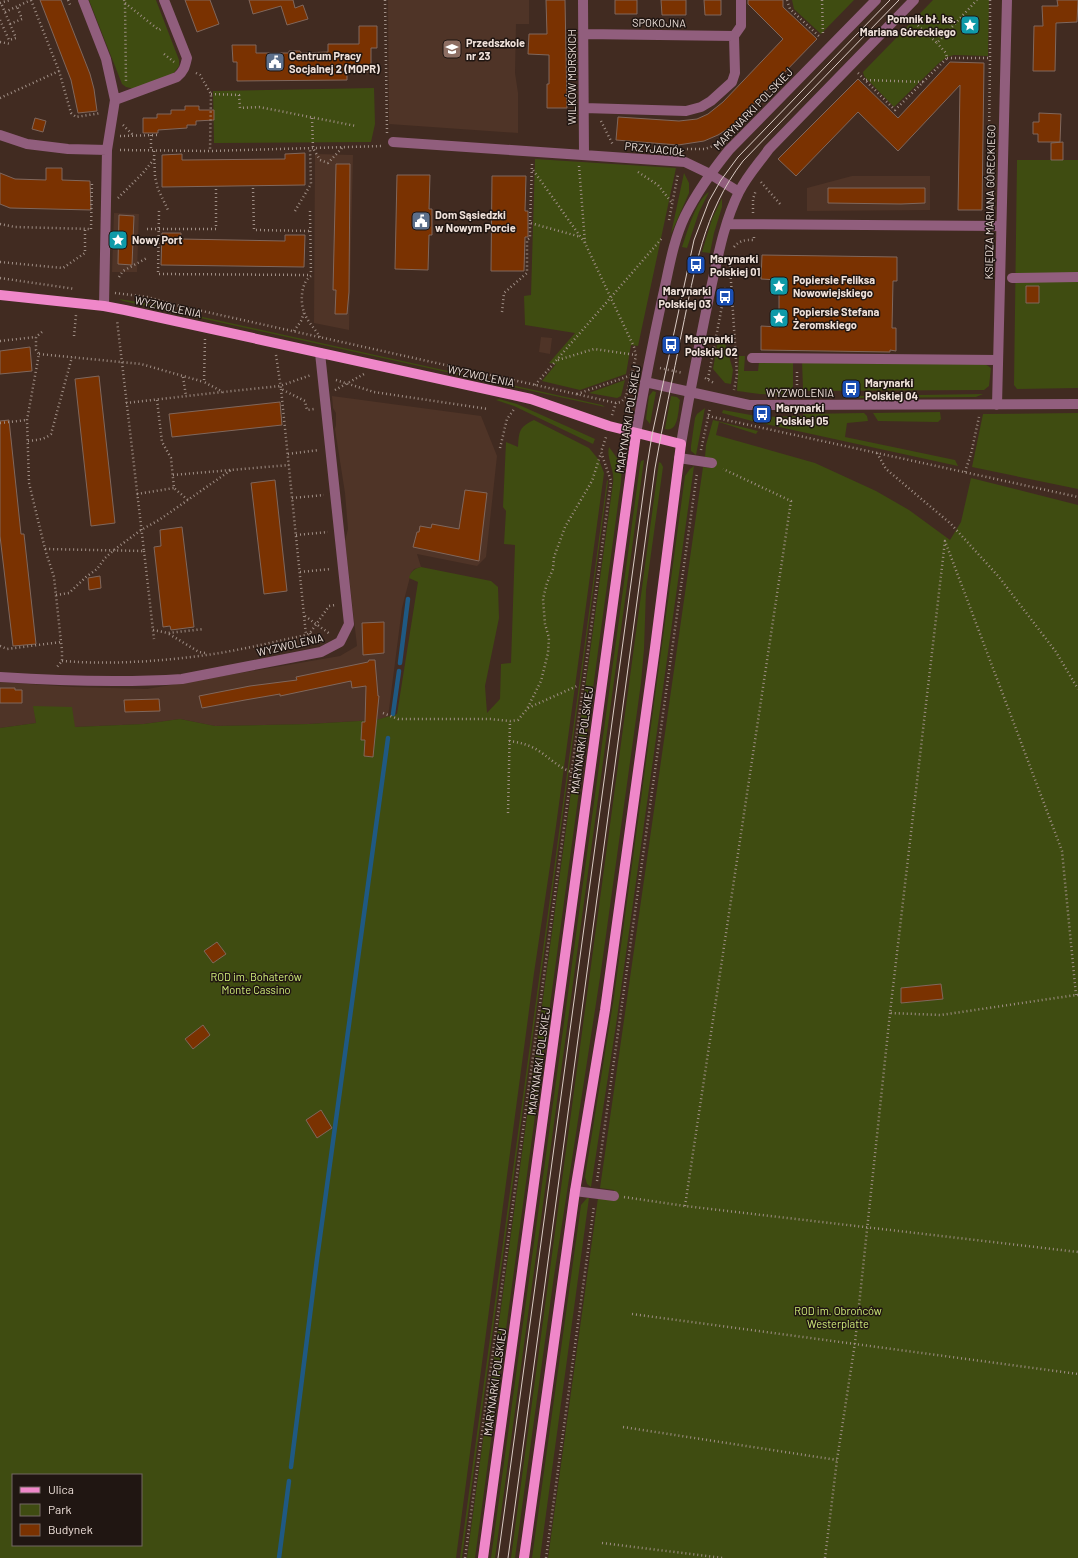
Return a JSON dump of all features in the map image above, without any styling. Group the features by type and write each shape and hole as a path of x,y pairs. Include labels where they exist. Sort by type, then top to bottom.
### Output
{"main road":[{"name":"WYZWOLENIA","path":"0,295 104,306 531,399 636,434 681,444"},
{"name":"MARYNARKI POLSKIEJ","path":"483,1558 636,434"},
{"path":"524,1558 575,1191 605,1010 655,648 681,444"}],"street":[{"path":"82,0 106,59 115,100 107,150 104,306"},
{"path":"115,100 177,77 185,68 187,58 164,0"},
{"name":"WILKÓW MORSKICH","path":"583,0 584,154"},
{"path":"584,108 686,111 701,107 711,101 732,82 735,73 734,36 741,26 741,0"},
{"name":"MARYNARKI POLSKIEJ","path":"636,434 648,366 674,247 684,218 697,193 729,150 876,0"},
{"path":"681,444 693,375 716,263 727,224 739,192 769,149 914,0"},
{"name":"KSIĘDZA MARIANA GÓRECKIEGO","path":"997,405 1007,0"},
{"name":"SPOKOJNA","path":"584,34 734,36"},
{"path":"0,135 27,144 68,149 107,150"},
{"name":"PRZYJACIÓŁ","path":"389,142 685,162 710,174 739,192"},
{"path":"727,224 1001,226"},
{"path":"1012,278 1078,277"},
{"name":"WYZWOLENIA","path":"0,677 72,682 159,681 182,679 321,652 340,642 349,624 320,353"},
{"path":"752,358 998,360"},
{"name":"WYZWOLENIA","path":"645,382 757,405 1078,404"},
{"path":"679,458 712,464"},
{"path":"575,1191 614,1196"}],"path":[{"path":"0,20 9,40 16,38 0,3 10,0"},
{"path":"5,12 31,0 59,71 71,113 76,117 99,114 105,109"},
{"path":"68,0 73,14"},
{"path":"107,150 210,151 344,147 389,142 385,0"},
{"path":"788,0 790,9 822,38 822,0"},
{"path":"937,43 978,0"},
{"path":"858,73 895,110 947,58 990,58 990,0"},
{"path":"124,2 159,30 174,24"},
{"path":"124,2 126,69"},
{"path":"10,24 22,19 17,6"},
{"path":"911,18 937,43 946,53 947,58"},
{"path":"0,42 11,44"},
{"path":"0,98 59,71"},
{"path":"192,71 200,75 211,94 210,151"},
{"path":"865,80 924,82"},
{"path":"0,94 6,96"},
{"path":"211,94 239,95 240,108 259,107 356,126"},
{"path":"295,211 311,184 312,118"},
{"path":"120,119 133,135"},
{"path":"600,120 613,146"},
{"path":"151,135 158,189 168,210"},
{"path":"118,136 160,135"},
{"path":"692,149 705,149 720,143 729,150"},
{"path":"312,148 320,160 328,163 333,160 344,147"},
{"path":"106,206 120,197 155,158"},
{"path":"579,164 585,243"},
{"path":"632,169 658,185 672,203"},
{"path":"502,312 504,293 527,273 527,240 530,238 533,170 585,243 634,347 636,356"},
{"path":"667,226 679,173"},
{"path":"91,229 92,180 95,176"},
{"path":"761,182 780,204"},
{"path":"147,229 216,229 216,188"},
{"path":"253,188 254,230 311,231"},
{"path":"732,254 738,243 744,240 754,240 753,199 756,190"},
{"path":"159,210 158,274 311,275"},
{"path":"310,211 311,275 307,278 302,298 304,313 321,338"},
{"path":"530,223 581,238"},
{"path":"0,224 15,226 105,229"},
{"path":"0,262 63,268 85,253 85,229"},
{"path":"535,385 665,234 664,241"},
{"path":"119,281 119,275 147,258"},
{"path":"708,379 724,298 729,260 737,375 733,393"},
{"path":"0,278 78,289"},
{"path":"118,287 118,293"},
{"path":"104,292 147,298 184,308 616,403 621,402 626,397 638,351"},
{"path":"294,331 301,321 304,313"},
{"path":"117,318 154,639"},
{"path":"74,336 76,319"},
{"path":"0,341 36,337 42,332"},
{"path":"204,382 205,336"},
{"path":"36,337 36,350 39,354 27,420 29,483 45,549 54,577 62,661"},
{"path":"558,360 594,349 636,356"},
{"path":"276,352 306,635"},
{"path":"39,354 72,356 141,364 204,382 223,392"},
{"path":"28,441 41,440 47,438 50,434 72,356"},
{"path":"199,361 204,362"},
{"path":"634,363 708,379 716,385"},
{"path":"322,372 332,379 374,392 488,409"},
{"path":"324,396 368,372"},
{"path":"126,403 280,387 311,375"},
{"path":"576,394 632,375"},
{"path":"183,376 186,396"},
{"path":"797,380 797,393"},
{"path":"280,387 305,400 307,410 326,408"},
{"path":"157,400 162,442 171,458 174,488 188,500"},
{"path":"965,472 971,454 982,405"},
{"path":"500,448 507,419 515,408"},
{"path":"546,1558 595,1193 699,461 708,416 1078,497"},
{"path":"0,423 27,420"},
{"path":"288,454 330,449"},
{"path":"383,713 398,719 518,720 527,709 534,691 541,681 548,653 549,638 545,624 543,599 547,583 553,569 554,557 565,527 592,481 601,452"},
{"path":"877,453 886,469 951,524 999,577 1056,652 1078,689"},
{"path":"685,1206 791,501 712,464"},
{"path":"173,475 289,465"},
{"path":"56,595 69,593 97,569 105,558 114,550 141,530 159,520 231,470"},
{"path":"465,1558 611,481 608,474"},
{"path":"137,494 174,488"},
{"path":"292,498 335,494"},
{"path":"296,535 339,530"},
{"path":"825,1558 836,1460 855,1343 866,1227 890,1014 945,541 1062,851 1077,995 940,1015 890,1014"},
{"path":"45,549 144,551"},
{"path":"300,572 343,568"},
{"path":"52,670 62,661 102,662 156,660 220,653 306,635 310,633 329,606 346,603"},
{"path":"304,616 340,642"},
{"path":"153,630 168,633 204,629"},
{"path":"168,633 199,652 208,654"},
{"path":"0,646 7,649 61,642"},
{"path":"527,709 577,686"},
{"path":"508,813 510,721"},
{"path":"509,741 534,748 565,770 572,772"},
{"path":"614,1196 685,1206 1078,1252"},
{"path":"632,1314 1078,1374"},
{"path":"623,1427 836,1460"},
{"path":"602,1543 723,1558"}],"shaded area":[{"name":"Przedszkole nr 23","path":"388,0 529,0 529,24 516,24 515,73 518,93 518,133 389,124"},
{"path":"315,154 353,155 349,330 314,323"},
{"path":"852,176 930,176 930,210 807,211 807,188"},
{"path":"114,213 139,214 137,272 112,272"},
{"path":"541,337 552,338 550,354 539,352"},
{"path":"332,396 481,416 497,456 486,557 477,566 417,554 421,567 414,569 411,573 402,608 388,717 376,720 309,724 215,726 180,719 144,724 75,727 34,706 36,723 0,728 0,682 73,687 147,689 340,656 357,646 345,541 348,529 345,493 335,429 336,413 333,408"}],"green space":[{"path":"89,0 156,0 179,60 179,66 173,74 135,89 126,87 122,84"},
{"path":"792,0 854,0 821,34 794,9"},
{"path":"933,0 989,0 988,56 954,55 947,57 894,107 864,76 863,72"},
{"path":"374,88 375,124 371,142 214,143 213,91"},
{"path":"535,159 676,168 638,346 631,345 626,374 580,390 542,381 556,364 549,363 575,333 525,325 524,296 531,295"},
{"path":"1017,160 1078,160 1078,388 1017,389 1014,385"},
{"path":"684,173 689,183 689,193 671,234"},
{"path":"709,192 699,212 687,248 682,247 696,209 704,196"},
{"path":"722,198 722,207 710,253 702,252 712,219"},
{"path":"119,299 150,304 171,310 602,405 605,407 123,301"},
{"path":"718,340 724,340 725,342 733,370 731,384 725,383 713,369"},
{"path":"739,356 745,356 744,371 758,371 759,362 793,362 792,391 781,395 774,395 737,391"},
{"path":"802,361 985,364 991,368 989,386 984,390 805,391 803,389"},
{"path":"625,380 621,396 617,398 589,393"},
{"path":"653,391 656,392 650,424 646,419 649,396"},
{"path":"983,394 976,397 859,398 859,396"},
{"path":"671,396 677,397 680,400 678,415 673,428 665,429"},
{"path":"499,399 517,404 595,439 593,444 514,406 496,400"},
{"path":"705,408 696,455 691,451 695,418 697,414"},
{"path":"723,410 762,417 803,416 803,414 864,413 867,416 868,421 847,423 845,437 955,460 958,466 752,421 722,413"},
{"path":"940,412 941,419 938,422 878,421 873,413"},
{"path":"1078,413 1078,489 972,467 983,414"},
{"name":"ROD im. Bohaterów Monte Cassino","path":"534,420 589,448 599,460 604,473 556,826 534,973 456,1558 0,1558 0,728 36,723 33,706 72,707 75,727 144,724 180,719 215,726 309,724 376,720 397,714 418,582 409,578 413,571 421,567 491,581 498,587 499,618 485,686 487,713 500,699 501,664 511,663 515,545 504,544 506,511 503,507 506,442 518,447 520,433 525,425"},
{"name":"ROD im. Obrońców Westerplatte","path":"713,420 758,431 756,434 719,422 716,435 815,463 876,491 909,510 950,540 961,522 971,478 1078,505 1078,1558 548,1558 598,1198 613,1199 614,1190 600,1188 703,467 711,468 712,463 705,457 706,445"},
{"path":"609,447 622,465 621,482 475,1558 467,1558 613,483 613,473 608,451"},
{"path":"644,460 495,1558 491,1558 640,465 641,461"},
{"path":"659,462 663,467 646,590 641,683 601,971 554,1276 515,1558 511,1558"},
{"path":"694,466 616,1025 591,1187 587,1184 585,1177 614,997 685,476"},
{"path":"607,480 462,1558 460,1558"},
{"path":"587,1198 589,1198 540,1558 532,1558 581,1205"}],"building":[{"path":"40,0 61,0 90,74 97,111 78,113 71,80"},
{"path":"185,0 210,0 219,24 197,32"},
{"path":"249,0 293,0 295,8 303,5 308,19 287,25 281,6 253,14"},
{"path":"546,0 565,0 567,108 547,108 549,55 528,54 529,34 547,34"},
{"path":"615,0 637,0 637,14 615,14"},
{"path":"661,0 686,0 686,15 662,15"},
{"path":"704,0 721,0 721,15 705,15"},
{"path":"748,0 783,0 783,7 817,39 731,127 718,135 704,141 678,145 616,140 618,117 679,121 697,119 708,114 723,102 783,39 748,4"},
{"path":"1057,0 1078,0 1077,22 1056,23 1055,71 1033,71 1034,26 1043,26 1042,6 1058,6"},
{"path":"359,26 377,26 377,48 371,48 371,72 347,72 347,80 237,81 237,62 233,62 232,45 256,45 256,53 289,53 289,51 300,51 301,53 328,52 328,44 359,44"},
{"path":"950,62 984,63 982,210 958,210 960,85 898,151 858,112 796,176 778,159 858,79 898,118"},
{"path":"185,106 199,106 199,110 214,110 214,120 196,121 196,125 187,125 187,128 158,130 158,133 143,133 143,118 157,118 157,114 171,114 171,110 185,110"},
{"path":"1039,113 1061,114 1060,142 1038,142 1038,134 1033,134 1033,122 1039,122"},
{"path":"35,118 46,121 43,132 32,129"},
{"path":"1063,142 1063,160 1051,160 1051,143"},
{"path":"305,153 305,185 162,187 162,155 182,154 182,160 285,159 285,154"},
{"path":"336,164 350,164 349,292 347,314 335,314 336,290 333,290"},
{"path":"46,168 62,168 62,180 90,181 91,210 10,208 0,204 0,173 15,179 46,180"},
{"path":"397,175 430,175 429,209 432,209 432,235 429,235 428,270 395,269"},
{"path":"492,176 526,176 525,211 528,211 528,237 525,237 524,271 491,271"},
{"path":"828,188 925,188 925,203 828,203"},
{"path":"119,215 134,216 132,265 118,264"},
{"path":"162,233 181,233 181,239 285,241 285,235 305,235 304,267 161,265"},
{"path":"762,255 897,257 897,281 893,281 892,328 896,328 896,351 761,350 761,326 779,327 779,280 761,279"},
{"path":"1026,286 1039,286 1039,303 1026,303"},
{"path":"30,347 32,371 0,374 0,351"},
{"path":"99,376 115,523 91,526 75,379"},
{"path":"280,402 282,425 172,437 169,414"},
{"path":"9,420 21,534 24,534 36,644 13,646 0,536 0,421"},
{"path":"275,480 287,591 264,594 251,483"},
{"path":"465,490 487,493 479,561 413,547 420,526 431,528 432,524 459,529"},
{"path":"182,527 194,627 171,630 170,626 163,627 154,547 161,546 160,530"},
{"path":"100,576 101,588 89,590 88,578"},
{"path":"384,622 384,653 363,655 362,623"},
{"path":"369,660 375,660 379,696 373,757 364,756 365,740 361,740 362,722 365,722 366,686 352,688 351,681 280,696 280,694 202,708 199,696 250,686 297,680 296,677 368,662"},
{"path":"0,688 15,688 15,690 22,690 22,703 0,703"},
{"path":"159,699 160,711 125,712 124,700"},
{"path":"217,942 226,954 213,963 204,951"},
{"path":"941,984 943,999 901,1003 901,988"},
{"path":"203,1025 210,1035 193,1049 185,1039"},
{"path":"321,1110 332,1128 317,1138 306,1120"}],"waterway":[{"path":"400,663 408,599"},
{"path":"393,714 399,671"},
{"path":"291,1467 317,1259 388,738"},
{"path":"279,1558 289,1481"}],"tram line":[{"path":"498,1558 647,466 652,435 694,240 709,201 721,180 738,157 890,0"},
{"path":"508,1558 655,468 696,264 702,242 718,201 729,181 743,161 899,0"}],"place":[{"name":"Pomnik bł. ks. Mariana Góreckiego","path":"970,25"},
{"name":"Przedszkole nr 23","path":"452,49"},
{"name":"Centrum Pracy Socjalnej 2 (MOPR)","path":"275,62"},
{"name":"Dom Sąsiedzki w Nowym Porcie","path":"421,221"},
{"name":"Nowy Port","path":"118,240"},
{"name":"Marynarki Polskiej 01","path":"696,265"},
{"name":"Popiersie Feliksa Nowowiejskiego","path":"779,286"},
{"name":"Marynarki Polskiej 03","path":"725,297"},
{"name":"Popiersie Stefana Żeromskiego","path":"779,318"},
{"name":"Marynarki Polskiej 02","path":"671,345"},
{"name":"Marynarki Polskiej 04","path":"851,389"},
{"name":"Marynarki Polskiej 05","path":"762,414"}]}
